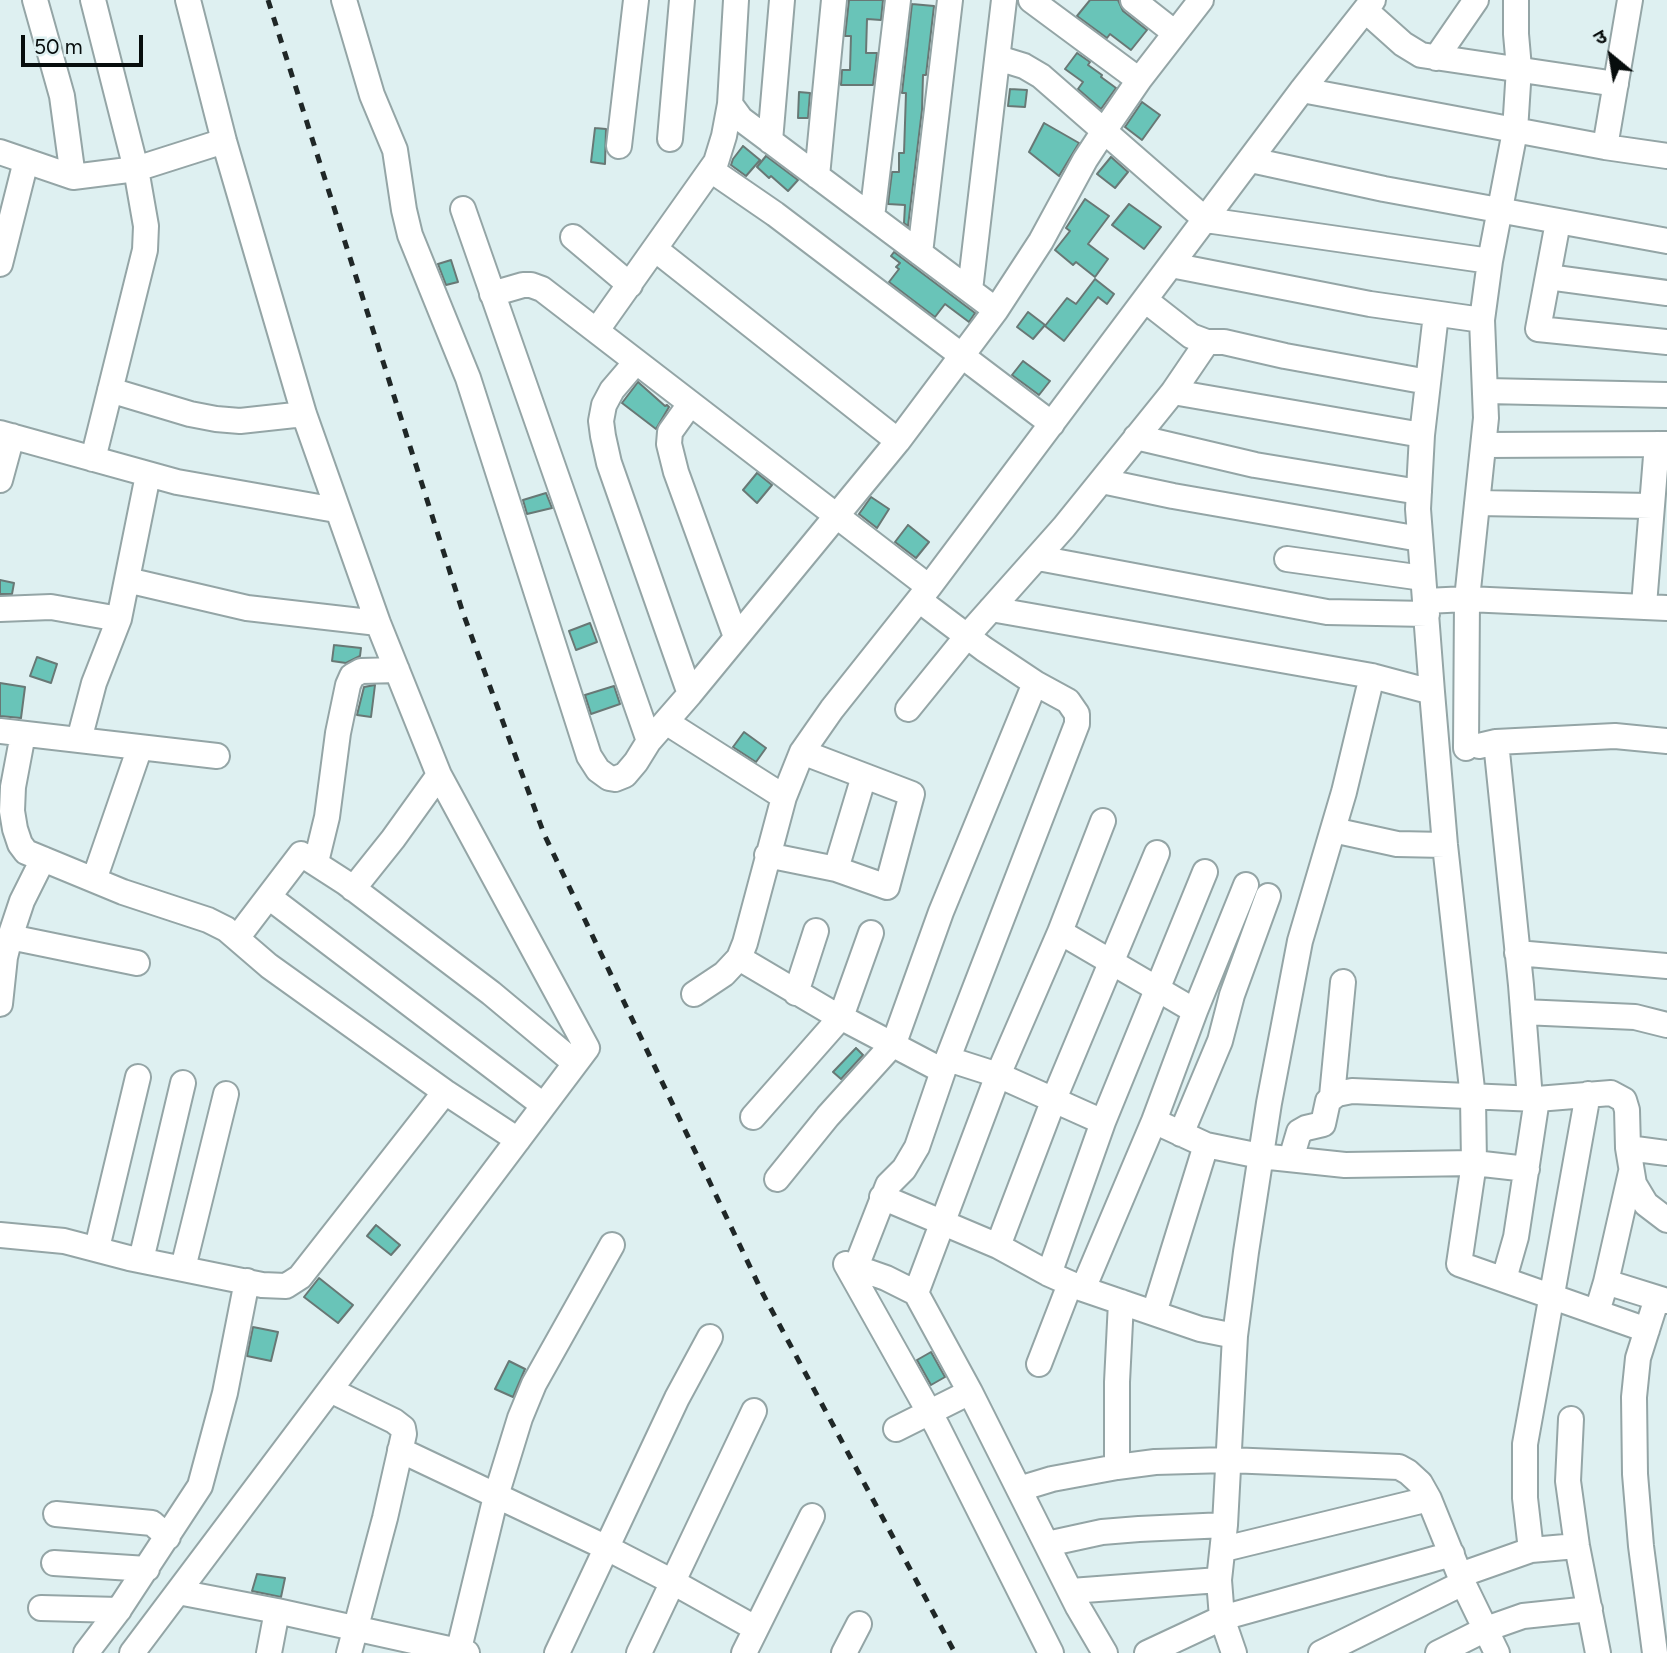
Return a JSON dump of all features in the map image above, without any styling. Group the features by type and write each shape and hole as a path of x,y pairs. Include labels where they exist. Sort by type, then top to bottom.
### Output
{"street":[{"path":"35,0 62,96 70,138 73,177"},
{"path":"93,0 136,169 146,226 146,237 93,459"},
{"path":"132,1653 587,1048 439,775 378,623 304,414 224,141 188,0"},
{"path":"344,0 372,95 398,163 410,235 468,378 589,757 598,770 615,779 625,775 649,741 898,441 996,310 1041,241 1104,131 1139,80 1201,0"},
{"path":"619,146 636,0"},
{"path":"670,139 682,0"},
{"path":"597,330 716,162 730,104 736,0"},
{"path":"770,141 782,0"},
{"path":"817,176 834,0"},
{"path":"872,217 898,0"},
{"path":"920,253 950,0"},
{"path":"970,290 1004,0"},
{"path":"1031,0 1139,80"},
{"path":"1133,0 1175,33"},
{"path":"1436,58 1476,0"},
{"path":"1466,748 1467,599 1485,444 1487,391 1482,320 1490,261 1515,131 1519,68 1516,0"},
{"path":"1605,147 1630,0"},
{"path":"694,994 724,974 739,958 784,797 802,752 832,709 924,594 1369,5 1403,44 1421,54 1616,84"},
{"path":"998,58 1024,66 1041,76 1206,220 1490,261"},
{"path":"1303,90 1515,131 1667,156"},
{"path":"730,104 741,119 996,310"},
{"path":"0,152 73,177 136,169 224,141"},
{"path":"1251,160 1384,189 1667,241"},
{"path":"0,264 26,161"},
{"path":"711,170 768,209 1052,424"},
{"path":"463,209 649,741"},
{"path":"1558,222 1538,330 1667,342"},
{"path":"572,237 630,285"},
{"path":"655,249 898,441"},
{"path":"1171,265 1436,314 1482,320"},
{"path":"1548,277 1667,293"},
{"path":"492,295 531,285 542,289 836,517 984,649 1068,701 1077,714 1077,724 911,1160 888,1185 856,1267"},
{"path":"1145,300 1191,336 1206,342 1224,342 1284,356 1428,382"},
{"path":"1436,314 1422,435 1420,539 1445,845 1473,1098 1474,1163 1460,1264 1647,1329"},
{"path":"908,709 968,635 1038,558 1102,481 1173,392 1206,342"},
{"path":"636,362 612,390 604,405 601,421 603,436 690,694"},
{"path":"110,390 216,419 240,421 304,414"},
{"path":"1487,391 1667,395"},
{"path":"1173,392 1422,435"},
{"path":"690,404 670,432 669,444 676,472 736,637"},
{"path":"0,480 6,434 148,475 336,510"},
{"path":"1136,437 1255,465 1419,492"},
{"path":"1038,558 1327,612 1426,597 1655,607 1652,506 1662,444 1485,444"},
{"path":"79,740 94,683 119,619 148,475"},
{"path":"1102,481 1420,539"},
{"path":"1477,503 1652,506"},
{"path":"1287,559 1426,597"},
{"path":"127,580 247,608 378,623"},
{"path":"0,609 51,607 119,619"},
{"path":"991,609 1372,676 1432,692"},
{"path":"316,862 327,817 338,733 348,685 352,676 360,671 397,670"},
{"path":"1234,1653 1222,1619 1219,1580 1224,1537 1235,1336 1260,1156 1300,941 1345,792 1372,676"},
{"path":"778,1179 828,1116 894,1043 942,912 1035,683"},
{"path":"666,722 784,797"},
{"path":"217,756 11,733 12,811 15,829 26,852 226,929 269,965 445,1092 518,1140"},
{"path":"1437,753 1496,742 1615,736 1667,741"},
{"path":"1496,742 1534,1099 1527,1169 1516,1237 1504,1279"},
{"path":"94,880 140,747"},
{"path":"767,855 836,869 887,887 912,794 802,752"},
{"path":"352,889 393,839 439,775"},
{"path":"836,869 864,776"},
{"path":"916,1293 998,1075 1060,932 1103,821"},
{"path":"1333,830 1397,844 1445,845"},
{"path":"998,1246 1054,1099 1157,853"},
{"path":"237,938 301,854 316,862 491,993 575,1063"},
{"path":"0,1004 10,937 22,901 43,859"},
{"path":"1039,1364 1068,1282 1103,1122 1205,872"},
{"path":"1068,1282 1154,1121 1246,884"},
{"path":"1181,1134 1220,1041 1232,995 1268,896"},
{"path":"269,897 543,1105"},
{"path":"796,993 816,931"},
{"path":"1060,932 1195,1011"},
{"path":"753,1117 841,1017 871,933"},
{"path":"10,937 137,963"},
{"path":"1517,953 1667,966"},
{"path":"739,958 796,993 894,1043 946,1065 998,1075 1103,1122"},
{"path":"1291,1159 1299,1132 1323,1124 1332,1096 1343,982"},
{"path":"1523,1012 1635,1017 1667,1025"},
{"path":"97,1248 138,1077"},
{"path":"141,1260 183,1083"},
{"path":"1332,1096 1352,1091 1534,1099 1611,1093 1624,1100 1627,1110 1634,1184 1646,1204 1667,1220"},
{"path":"0,1235 43,1238 272,1287 286,1286 300,1278 445,1092"},
{"path":"183,1268 226,1094"},
{"path":"1531,1550 1525,1498 1525,1444 1588,1094"},
{"path":"1154,1121 1206,1145 1260,1156 1375,1166 1474,1163 1527,1169"},
{"path":"1154,1313 1206,1145"},
{"path":"1630,1160 1667,1153"},
{"path":"1597,1312 1606,1282 1630,1160"},
{"path":"882,1197 998,1246 1068,1282 1200,1329 1235,1336"},
{"path":"178,1592 277,1611 352,1642 461,1652 496,1496 520,1418 534,1384 612,1245"},
{"path":"1051,1653 930,1412 846,1264 886,1278 916,1293 970,1392 1070,1591 1105,1653"},
{"path":"86,1653 147,1569 200,1486 225,1393 247,1281"},
{"path":"1606,1282 1662,1299 1647,1329 1638,1358 1634,1397 1635,1474 1655,1653"},
{"path":"1117,1466 1121,1302"},
{"path":"557,1653 677,1398 710,1337"},
{"path":"331,1390 400,1424 404,1434 352,1642"},
{"path":"896,1429 970,1392"},
{"path":"639,1653 754,1411"},
{"path":"1570,1419 1568,1481 1577,1546 1598,1653"},
{"path":"400,1450 607,1548 755,1628"},
{"path":"1019,1489 1052,1479 1117,1466 1155,1462 1228,1460 1399,1467 1420,1483 1429,1499 1497,1653"},
{"path":"1047,1544 1102,1532 1139,1528 1224,1537 1429,1499"},
{"path":"56,1514 152,1523 168,1537"},
{"path":"744,1653 812,1516"},
{"path":"1147,1653 1222,1619 1459,1571 1531,1550 1577,1546"},
{"path":"54,1563 147,1569"},
{"path":"1321,1653 1459,1571"},
{"path":"1070,1591 1219,1580"},
{"path":"41,1608 119,1610"},
{"path":"1438,1653 1486,1629 1523,1616 1590,1609"},
{"path":"269,1653 277,1611"},
{"path":"844,1653 859,1624"}],"building":[{"path":"849,0 883,0 881,20 867,19 866,53 877,53 873,85 841,85 842,70 850,70 851,36 845,36"},
{"path":"1090,0 1118,0 1123,11 1147,30 1131,50 1110,34 1107,38 1077,16"},
{"path":"912,4 934,6 926,75 923,75 922,110 908,226 904,223 905,205 888,204 892,172 899,172 899,153 904,153 906,93 902,93"},
{"path":"1077,53 1116,88 1101,109 1078,89 1083,82 1065,69"},
{"path":"1010,89 1027,90 1025,107 1008,106"},
{"path":"799,92 810,93 808,118 798,118"},
{"path":"1142,102 1160,115 1142,140 1125,127"},
{"path":"1044,123 1079,143 1059,176 1029,152"},
{"path":"595,128 606,129 605,164 591,162"},
{"path":"743,146 760,160 746,176 731,165"},
{"path":"766,156 798,180 788,191 757,167"},
{"path":"1111,157 1128,172 1115,188 1097,174"},
{"path":"1085,199 1109,216 1088,244 1108,259 1095,277 1076,262 1073,265 1055,250 1070,231 1066,228"},
{"path":"1129,204 1161,227 1144,249 1112,225"},
{"path":"894,252 975,313 969,322 945,304 935,317 889,282 899,269 896,267 900,263 891,256"},
{"path":"451,260 458,282 446,285 438,264"},
{"path":"1095,279 1114,294 1107,304 1098,297 1064,341 1045,326 1067,298 1076,304"},
{"path":"1028,312 1045,325 1033,339 1017,327"},
{"path":"1023,361 1050,381 1039,395 1012,375"},
{"path":"638,382 669,407 656,429 622,403"},
{"path":"757,473 772,485 757,503 743,490"},
{"path":"546,493 552,508 527,514 523,500"},
{"path":"871,497 889,509 877,528 859,514"},
{"path":"908,525 929,542 916,558 895,542"},
{"path":"0,580 14,583 12,594 0,594"},
{"path":"590,623 597,642 576,650 569,631"},
{"path":"334,645 361,648 360,656 346,663 332,661"},
{"path":"37,657 57,664 51,683 30,676"},
{"path":"0,683 25,687 21,718 0,716"},
{"path":"375,685 371,717 357,715 364,687"},
{"path":"614,686 620,704 591,714 585,695"},
{"path":"744,732 766,748 756,762 733,747"},
{"path":"856,1048 863,1055 841,1079 833,1072"},
{"path":"376,1225 400,1245 391,1255 367,1236"},
{"path":"319,1278 353,1305 338,1323 304,1297"},
{"path":"253,1327 278,1332 271,1361 247,1356"},
{"path":"931,1352 945,1377 931,1385 917,1360"},
{"path":"509,1361 525,1369 513,1397 495,1389"},
{"path":"257,1574 285,1578 281,1597 252,1591"}],"railway":[{"path":"268,0 463,613 544,834 763,1294 955,1653"}]}
